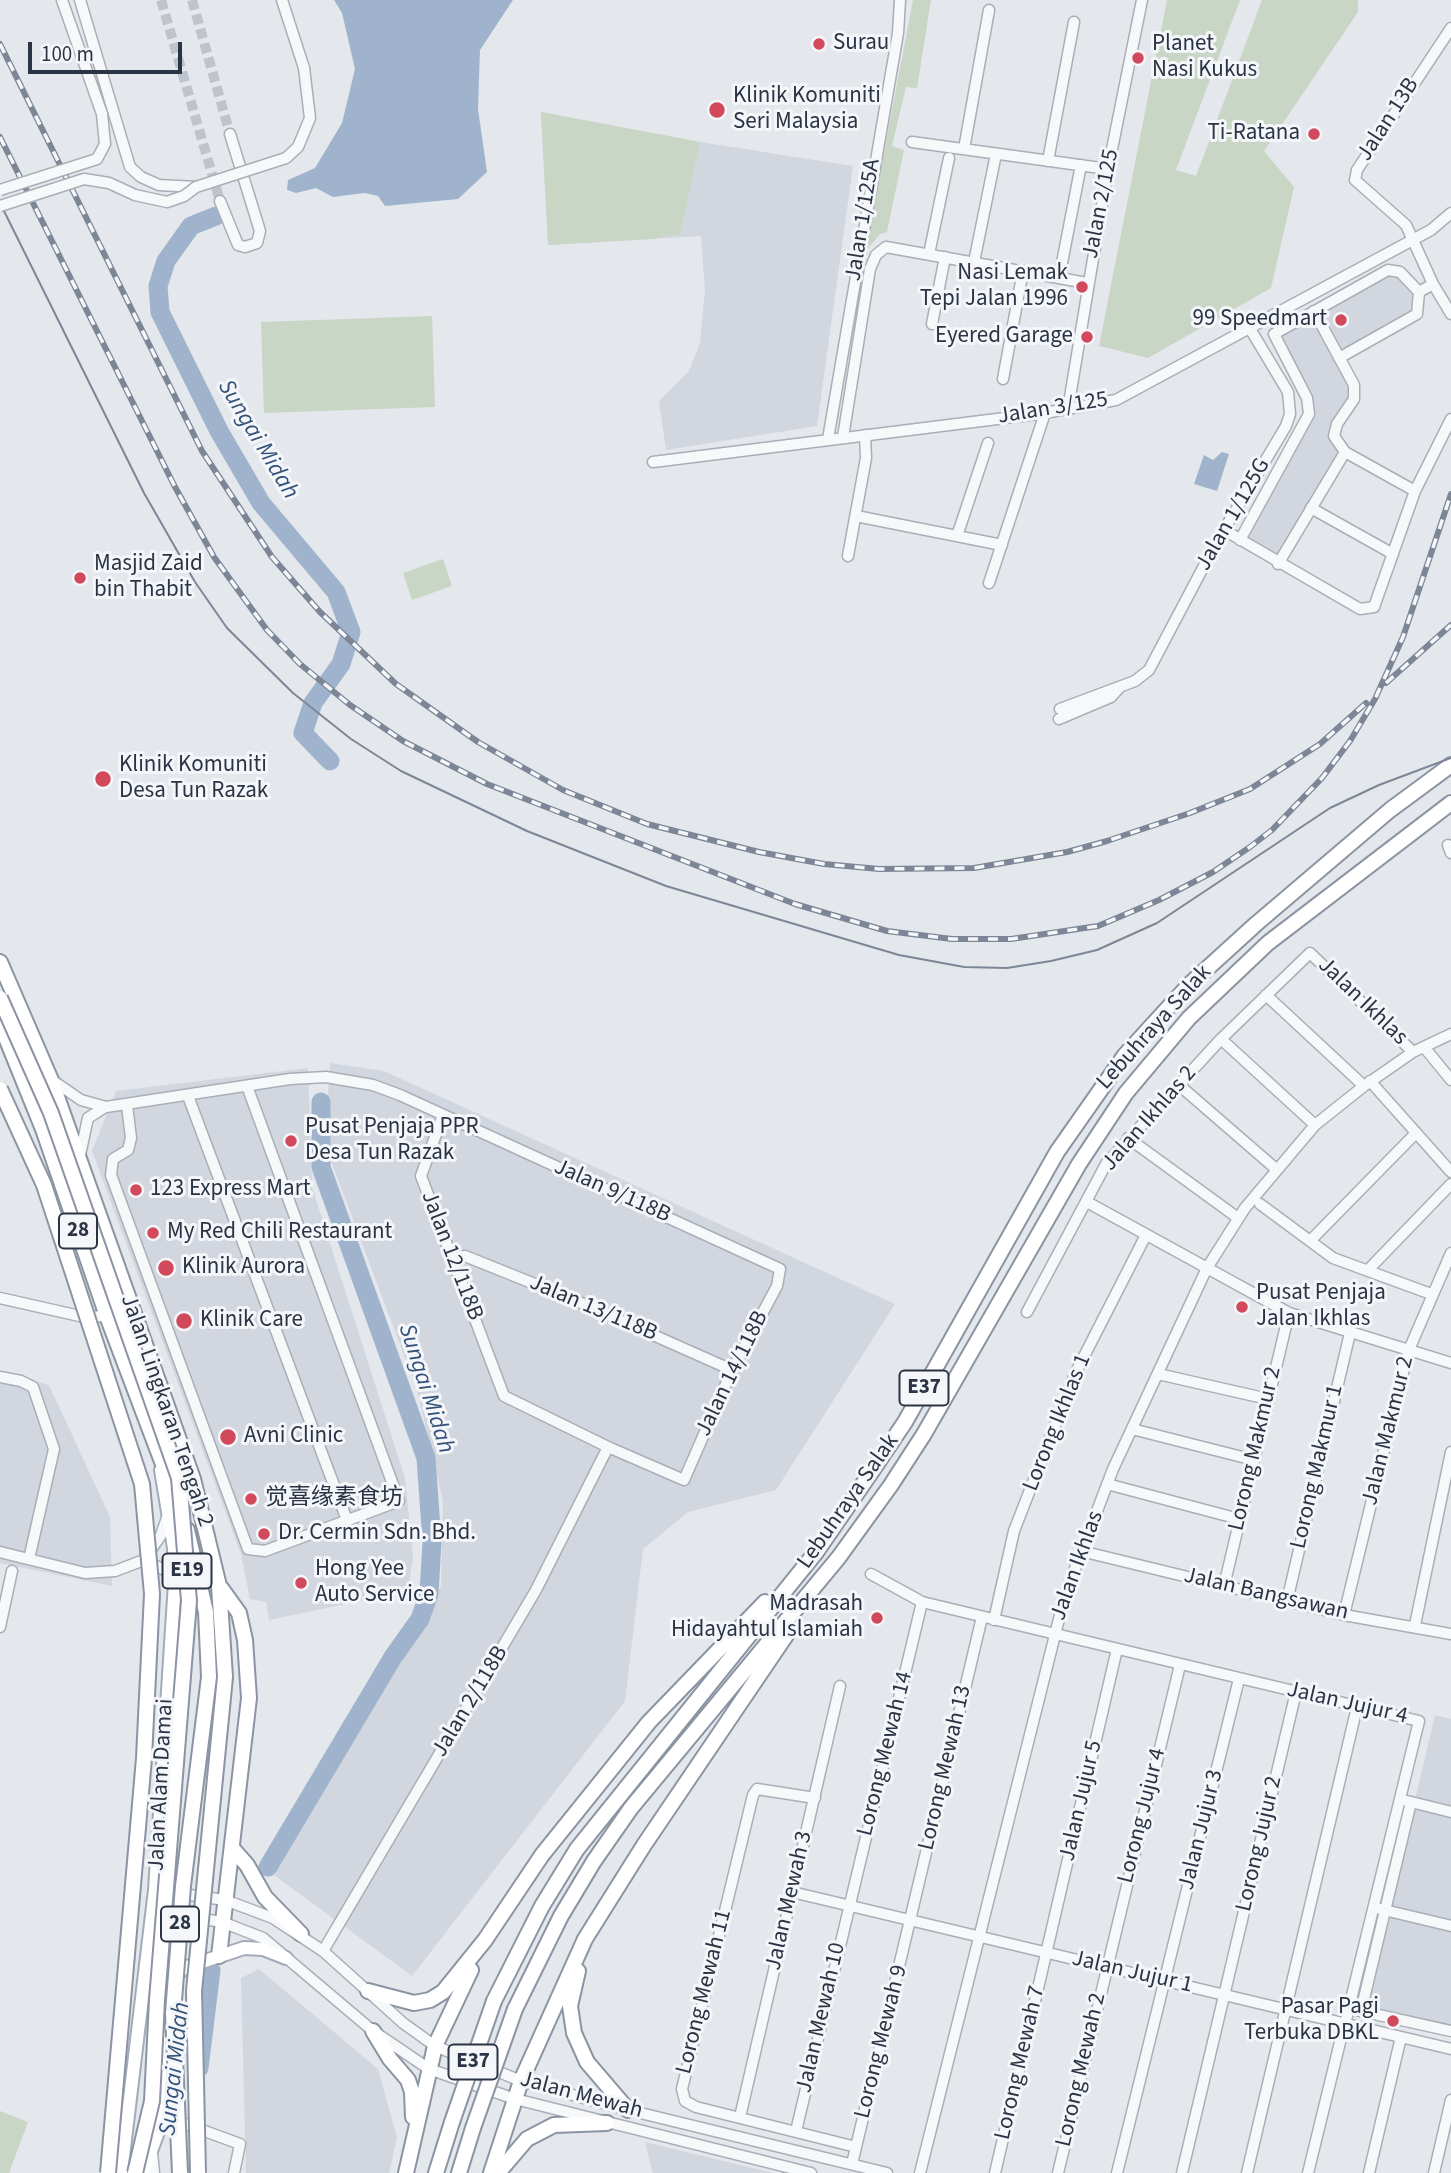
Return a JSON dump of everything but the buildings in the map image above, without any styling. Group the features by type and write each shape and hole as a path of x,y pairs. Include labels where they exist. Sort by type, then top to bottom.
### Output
{"highway":[{"name":"Lebuhraya Salak","path":"436,2173 494,2001 542,1906 577,1849 817,1551 905,1422 1057,1152 1125,1055 1189,985 1256,924 1390,810 1451,765"},
{"name":"Lebuhraya Salak","path":"459,2173 515,2009 561,1916 594,1861 631,1808 839,1558 924,1434 1079,1164 1126,1093 1189,1018 1268,943 1451,803"},
{"name":"Jalan Lingkaran Tengah 2","path":"0,962 51,1080 193,1479 219,1586 225,1677 194,1991 198,2173"},
{"name":"E19","path":"0,998 51,1113 179,1478 189,1601 157,2000 152,2101 135,2173"},
{"name":"Jalan Lingkaran Tengah 2","path":"0,1023 43,1129 107,1316 155,1438 188,1534 201,1588 209,1677 183,1886 173,2013 180,2173"},
{"name":"E19","path":"0,1089 44,1185 142,1484 152,1594 144,1758 108,2173"},
{"path":"368,1991 398,2001 430,2000 443,1992 485,1940 542,1855 649,1723 817,1551"},
{"path":"491,2173 521,2081 585,1939 643,1845 839,1558"},
{"path":"219,1586 239,1613 248,1670 248,1721 219,1956"},
{"path":"232,1847 247,1865 265,1897 301,1934"},
{"path":"585,1939 570,2006 573,2033 587,2062 628,2110"},
{"path":"406,2173 435,2046 485,1940"},
{"path":"373,2031 390,2059 408,2080 412,2092 410,2156"},
{"path":"498,2173 527,2139 554,2125 607,2123"}],"main road":[{"name":"Jalan Alam Damai","path":"121,2173 155,1890 175,1587 169,1514 155,1438"},
{"path":"143,2173 158,2132 162,2105 164,1993 172,1979 184,1969 219,1956 254,1948 286,1958"}],"street":[{"path":"62,0 102,114"},
{"path":"80,0 130,167 141,177 159,185 196,187"},
{"path":"0,206 84,179 109,183 135,195 167,202 184,196 196,187 286,159 305,135 310,102 304,68 282,0"},
{"name":"Jalan 1/125A","path":"828,439 898,33 900,0"},
{"name":"Jalan 2/125","path":"1068,409 1087,283 1142,0"},
{"path":"964,149 989,10"},
{"path":"1048,161 1074,22"},
{"name":"Jalan 13B","path":"1413,237 1397,215 1355,180 1357,170 1451,29"},
{"path":"0,190 97,159 105,144 99,60"},
{"path":"220,201 239,245 245,247 257,243 260,231 230,134"},
{"path":"912,142 1108,169"},
{"path":"974,262 996,154"},
{"path":"929,254 949,158"},
{"path":"1059,278 1081,165"},
{"path":"214,179 242,171"},
{"name":"Jalan 3/125","path":"653,462 1045,413 1116,400 1413,237 1431,230 1451,213"},
{"path":"1413,237 1433,284 1451,314"},
{"path":"843,437 870,269 879,252 892,247 1087,283"},
{"path":"932,324 944,257"},
{"path":"1240,540 1309,414 1307,398 1274,334 1388,270 1400,272 1419,292 1417,314 1339,358"},
{"path":"1003,379 1023,271"},
{"path":"1419,292 1433,284"},
{"path":"1314,311 1354,385 1354,398 1337,424 1335,436 1345,452 1415,491"},
{"name":"Jalan 1/125G","path":"1063,713 1135,681 1153,665 1224,530 1290,414 1284,383 1249,327"},
{"path":"989,583 1045,413"},
{"path":"1224,530 1360,609 1374,607 1415,491 1451,418"},
{"path":"848,556 866,458 866,435"},
{"path":"957,536 988,443"},
{"path":"1279,564 1345,452"},
{"path":"1311,508 1393,554"},
{"path":"856,516 1002,545"},
{"name":"Jalan Ikhlas 2","path":"1027,1312 1106,1164 1221,1039 1310,953"},
{"name":"Jalan Ikhlas","path":"1310,953 1413,1052"},
{"path":"1266,995 1367,1084 1451,1172"},
{"name":"Jalan Ikhlas","path":"920,2173 1054,1634 1107,1484 1206,1268 1238,1218 1315,1125 1413,1052 1451,1034"},
{"path":"1221,1039 1315,1125"},
{"path":"1424,1047 1451,1080"},
{"name":"Jalan 9/118B","path":"106,1107 326,1077 357,1081 443,1115 780,1269"},
{"path":"51,1080 81,1100 106,1107"},
{"path":"1179,1085 1276,1169"},
{"path":"127,1105 131,1138 128,1150 113,1159 111,1175 247,1549 265,1551 399,1501 247,1086"},
{"path":"188,1096 347,1520"},
{"path":"79,1160 88,1118 106,1107"},
{"name":"Jalan 12/118B","path":"443,1115 421,1176 504,1396 608,1447"},
{"path":"1310,1241 1415,1134"},
{"path":"1128,1138 1238,1218"},
{"path":"1368,1270 1451,1184"},
{"path":"1087,1202 1289,1313 1408,1352 1451,1363"},
{"path":"1260,1204 1333,1258 1432,1294"},
{"name":"Lorong Ikhlas 1","path":"994,1620 1014,1531 1074,1374 1146,1235"},
{"name":"Jalan Makmur 2","path":"1344,1615 1408,1352 1451,1253"},
{"name":"Jalan 13/118B","path":"452,1257 465,1256 572,1299 732,1370"},
{"name":"Jalan 14/118B","path":"608,1447 684,1480 732,1370 777,1286 780,1269"},
{"path":"0,1298 84,1317 107,1316"},
{"name":"Lorong Makmur 2","path":"1224,1586 1289,1313"},
{"name":"Lorong Makmur 1","path":"1287,1601 1349,1333"},
{"path":"1158,1374 1268,1399"},
{"path":"0,1377 33,1387 54,1449 29,1559"},
{"path":"1132,1429 1254,1460"},
{"name":"Jalan 2/118B","path":"323,1951 537,1590 608,1447"},
{"path":"1415,1625 1451,1452"},
{"path":"1107,1484 1240,1519"},
{"path":"144,1560 169,1514"},
{"name":"Jalan Bangsawan","path":"1082,1551 1344,1615 1415,1625 1451,1634"},
{"path":"0,1552 85,1573 102,1573 144,1560 167,1571 175,1587"},
{"path":"0,1627 12,1571"},
{"path":"872,1574 922,1602 1054,1634"},
{"name":"Lorong Mewah 14","path":"849,1905 922,1602"},
{"name":"Lorong Mewah 13","path":"911,1920 982,1617"},
{"name":"Jalan Jujur 4","path":"1054,1634 1419,1721 1308,2173"},
{"name":"Jalan Jujur 5","path":"1046,1952 1117,1649"},
{"name":"Lorong Jujur 4","path":"1106,1966 1180,1665"},
{"name":"Jalan Jujur 3","path":"1117,2173 1238,1679"},
{"name":"Jalan Mewah 3","path":"740,2117 840,1686"},
{"name":"Lorong Jujur 2","path":"1182,2173 1296,1692"},
{"path":"1247,2173 1357,1707"},
{"name":"Lorong Mewah 11","path":"740,2117 685,2101 682,2089 752,1795 757,1789 815,1798"},
{"path":"1400,1800 1451,1812"},
{"path":"1362,2011 1411,1802"},
{"name":"Jalan Mewah","path":"155,1890 225,1900 253,1908 301,1934 403,2023 435,2046 521,2081 887,2173"},
{"name":"Jalan Jujur 1","path":"792,1892 1286,2009 1343,2029 1401,2037 1451,2049"},
{"name":"Jalan Mewah 10","path":"796,2131 849,1905"},
{"path":"1373,1908 1451,1926"},
{"name":"Jalan Mewah","path":"152,1911 222,1922 263,1938 373,2031 429,2069 514,2099 811,2173"},
{"name":"Lorong Mewah 9","path":"852,2164 911,1920"},
{"name":"Lorong Mewah 7","path":"995,2173 1046,1952"},
{"name":"Lorong Mewah 2","path":"1058,2173 1106,1966"},
{"path":"1349,2008 1451,2031"},
{"path":"1369,2173 1401,2037"},
{"path":"1434,2173 1451,2100"},
{"path":"162,2105 180,2122 240,2144 234,2173"},
{"path":"740,2117 856,2147"},
{"path":"158,2132 180,2122"},
{"path":"152,2151 154,2173"}],"shaded area":[{"path":"541,112 700,142 853,166 817,426 666,450 659,401 689,371 700,343 705,291 701,236 548,245"},
{"path":"1389,272 1399,274 1415,291 1413,312 1336,355 1352,385 1351,398 1333,423 1341,452 1277,558 1245,539 1312,415 1276,336"},
{"path":"330,1063 384,1071 895,1304 776,1490 688,1512 643,1549 625,1701 412,1976 274,1875 441,1586 443,1501 417,1390 325,1145"},
{"path":"308,1068 312,1187 405,1478 413,1556 408,1591 269,1620 266,1602 250,1599 241,1554 92,1151 116,1091"},
{"path":"0,1371 49,1385 110,1517 112,1586 0,1563"},
{"path":"1435,1715 1451,1719 1451,2027 1366,2008"},
{"path":"259,1969 378,2069 397,2138 389,2173 246,2173 241,1978"},
{"path":"645,2142 773,2173 653,2173"}],"green space":[{"path":"913,0 931,0 917,88 906,87 892,146 904,150 887,232 880,234 865,252"},
{"path":"1167,0 1240,0 1176,170 1196,176 1262,0 1358,0 1358,12 1264,151 1294,187 1271,288 1148,358 1099,346"},
{"path":"541,112 700,142 680,234 653,239 548,245"},
{"path":"432,316 435,407 264,413 261,322"},
{"path":"443,559 452,586 412,600 403,573"},
{"path":"0,2111 28,2122 9,2173 0,2173"}],"water":[{"path":"334,0 513,0 480,50 478,109 487,172 458,199 385,206 378,196 365,193 333,197 316,188 296,193 287,190 288,180 315,168 342,123 355,69 342,13"},
{"path":"1222,452 1229,454 1217,491 1194,484 1204,455 1213,460"}],"waterway":[{"name":"Sungai Midah","path":"216,216 191,226 166,261 158,286 160,312 219,431 261,503 336,592 351,632 341,664 313,703 303,733 330,761"},
{"name":"Sungai Midah","path":"268,1867 393,1657 420,1619 429,1594 432,1542 426,1458 321,1167 321,1102"},
{"name":"Sungai Midah","path":"199,2068 211,1970"}],"tunnel":[{"path":"161,0 220,201"},
{"path":"192,0 230,134"}],"tram line":[{"path":"0,203 144,493 195,582 227,628 293,693 351,739 401,771 527,831 666,886 899,955 964,967 1007,968 1051,961 1097,950 1157,923 1330,808 1379,785 1451,758"}],"railway":[{"path":"0,44 202,451 272,557 320,612 396,684 478,742 563,790 647,824 759,852 824,864 879,869 974,868 1067,852 1107,841 1250,789 1320,744 1366,703"},
{"path":"0,137 175,487 214,557 267,630 300,664 350,705 403,741 487,784 795,904 887,931 952,939 1011,939 1098,926 1159,900 1213,872 1272,830 1322,778 1350,741 1375,699 1403,637 1451,494"},
{"path":"1386,683 1451,625"}],"place":[{"name":"Surau","path":"819,44"},
{"name":"Planet Nasi Kukus","path":"1138,58"},
{"name":"Klinik Komuniti Seri Malaysia","path":"717,110"},
{"name":"Ti-Ratana","path":"1314,134"},
{"name":"Nasi Lemak Tepi Jalan 1996","path":"1082,287"},
{"name":"99 Speedmart","path":"1341,320"},
{"name":"Eyered Garage","path":"1087,337"},
{"name":"Masjid Zaid bin Thabit","path":"80,578"},
{"name":"Klinik Komuniti Desa Tun Razak","path":"103,779"},
{"name":"Pusat Penjaja PPR Desa Tun Razak","path":"291,1141"},
{"name":"123 Express Mart","path":"136,1190"},
{"name":"My Red Chili Restaurant","path":"153,1233"},
{"name":"Klinik Aurora","path":"166,1268"},
{"name":"Pusat Penjaja Jalan Ikhlas","path":"1242,1307"},
{"name":"Klinik Care","path":"184,1321"},
{"name":"Avni Clinic","path":"228,1437"},
{"name":"觉喜缘素食坊","path":"251,1499"},
{"name":"Dr. Cermin Sdn. Bhd.","path":"264,1534"},
{"name":"Hong Yee Auto Service","path":"301,1583"},
{"name":"Madrasah Hidayahtul Islamiah","path":"877,1618"},
{"name":"Pasar Pagi Terbuka DBKL","path":"1393,2021"}]}
